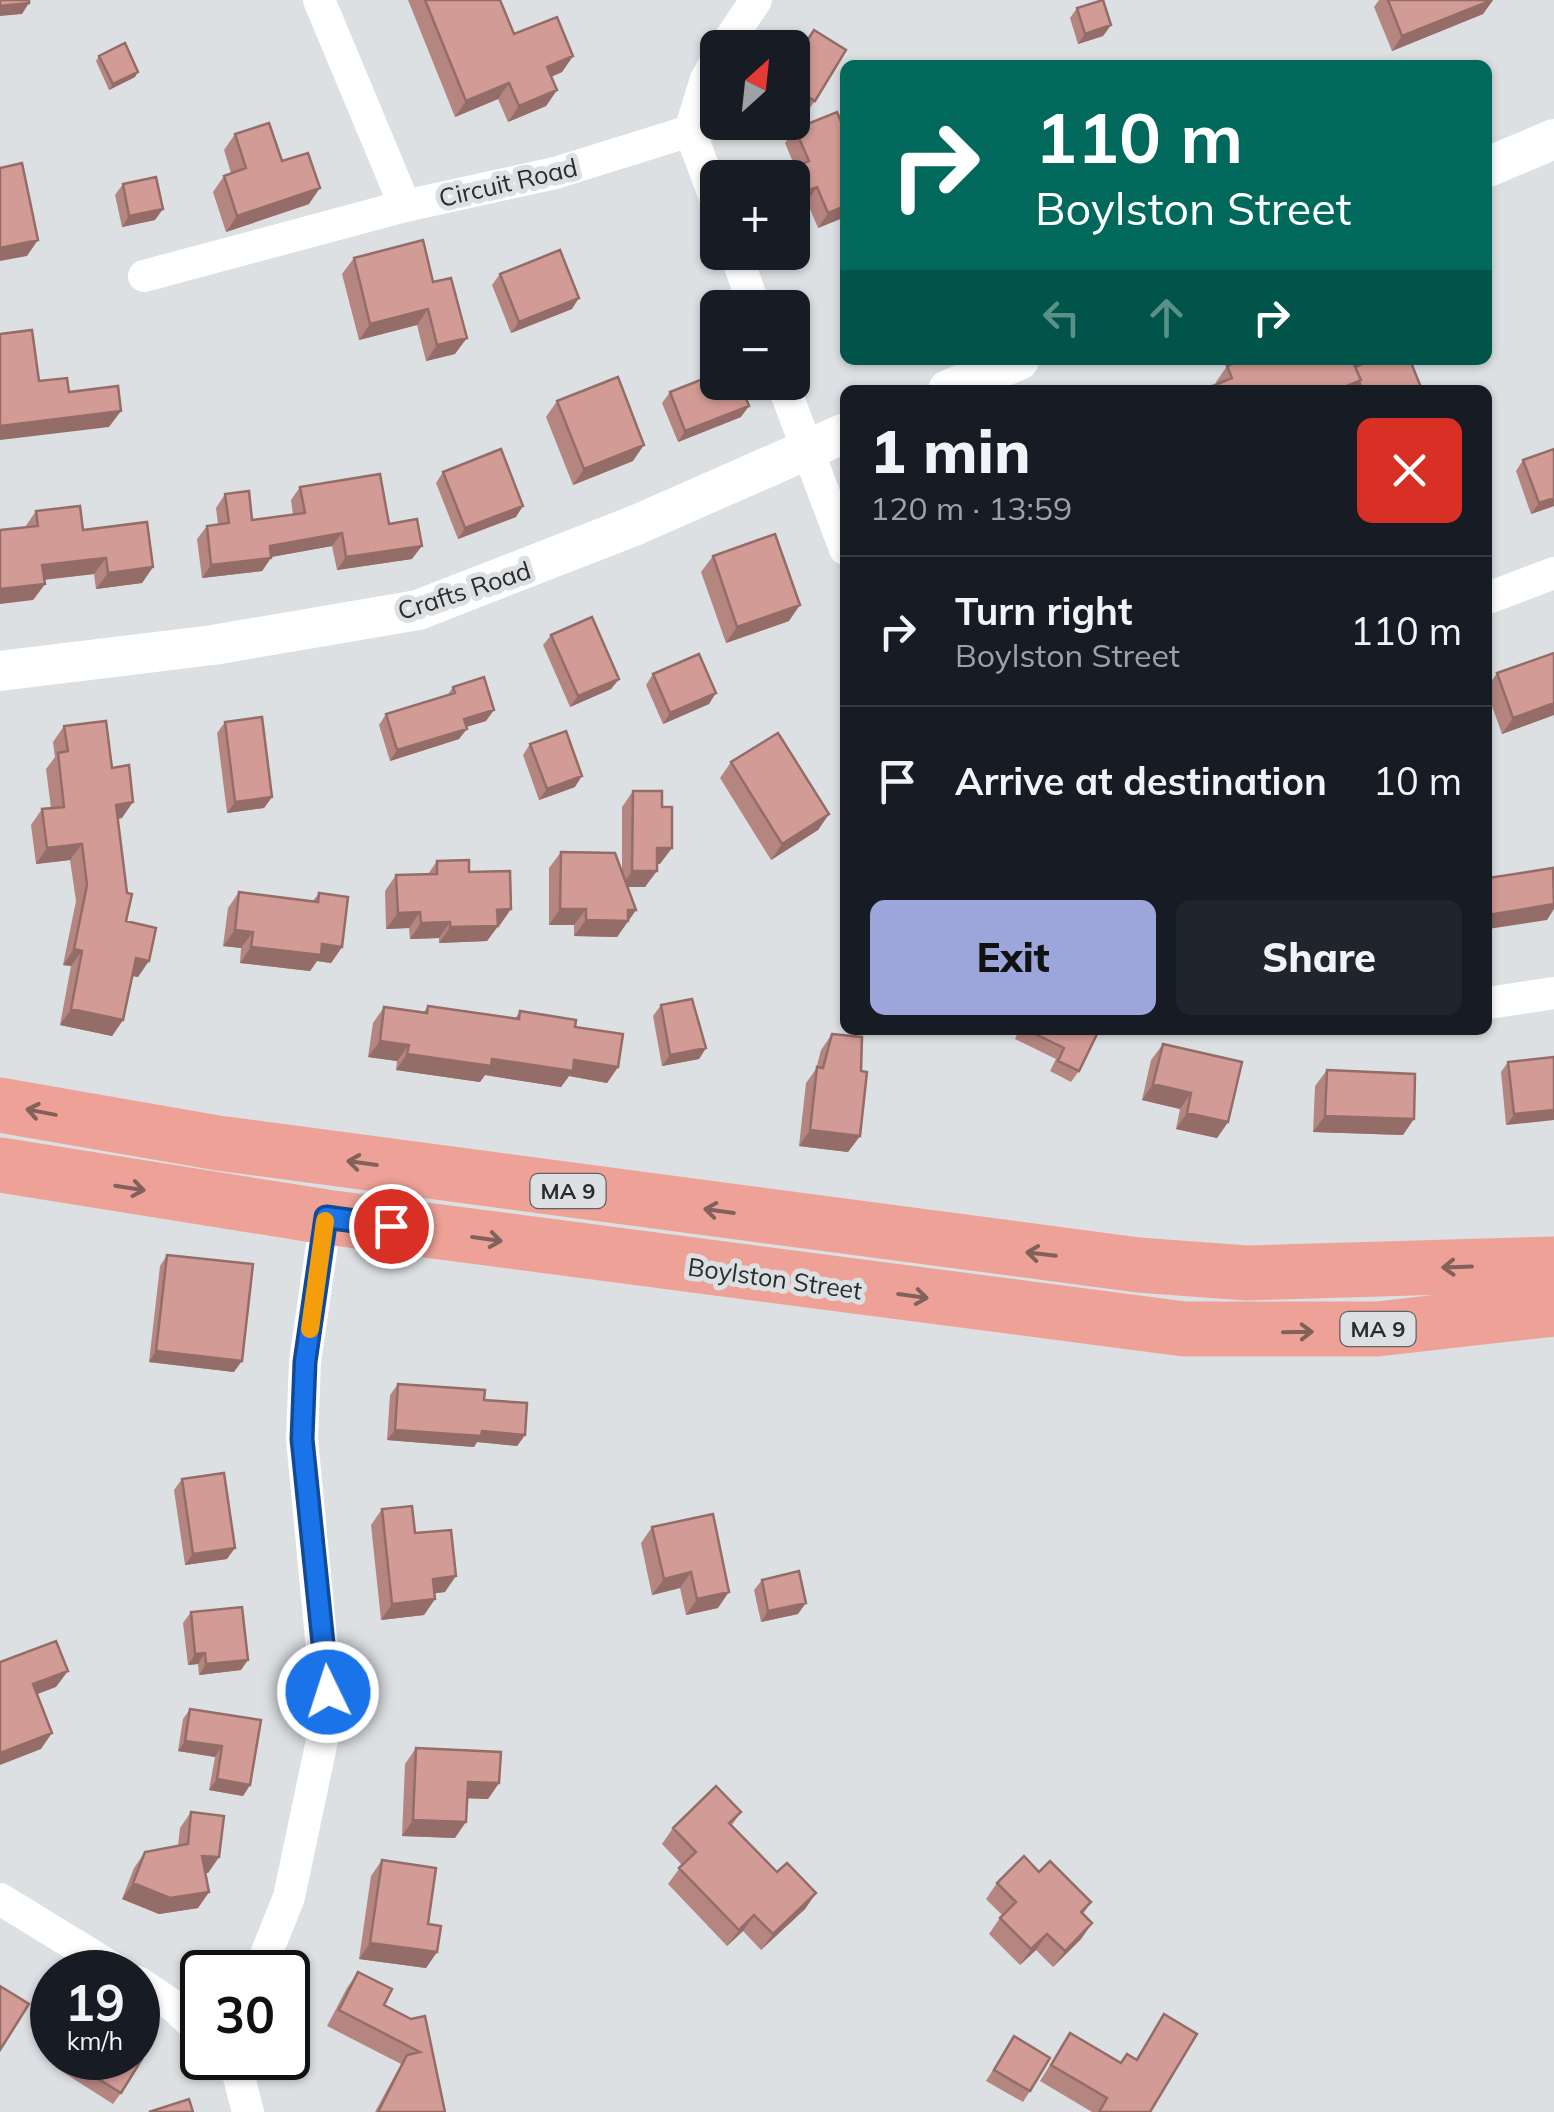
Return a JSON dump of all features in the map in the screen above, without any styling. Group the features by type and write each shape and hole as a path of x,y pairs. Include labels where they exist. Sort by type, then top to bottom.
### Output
{"highway":[{"name":"MA 9","path":"0,1105 218,1143 1138,1266 1247,1273 1554,1264"},
{"name":"Boylston Street","path":"0,1166 326,1217 1200,1331 1376,1330 1554,1309"}],"street":[{"name":"Circuit Road","path":"318,0 406,206 555,174 690,131"},
{"path":"736,30 756,0"},
{"path":"700,94 690,131 701,160"},
{"path":"1492,164 1554,139"},
{"path":"144,276 406,206"},
{"path":"960,385 1008,365"},
{"path":"789,400 840,536"},
{"name":"Crafts Road","path":"0,671 213,645 418,610 478,590 840,435"},
{"path":"1492,597 1554,574"},
{"path":"1492,1002 1554,993"},
{"path":"268,1950 289,1897 328,1712 302,1439 305,1362 326,1217"},
{"path":"0,1899 83,1950"},
{"path":"239,2080 248,2112"}],"building":[{"path":"0,0 29,0 29,3 0,6"},
{"path":"425,0 500,0 514,34 557,17 573,56 547,67 557,90 519,106 509,83 466,101"},
{"path":"1103,0 1111,25 1085,34 1077,8"},
{"path":"1388,0 1492,0 1402,36"},
{"path":"814,30 846,50 815,101 810,98 810,36"},
{"path":"125,43 138,72 113,84 99,56"},
{"path":"837,112 840,208 828,213 817,187 810,190 809,160 800,140 810,140 810,123"},
{"path":"269,123 282,161 308,153 320,188 237,216 224,176 246,168 235,134"},
{"path":"22,163 38,240 0,248 0,168"},
{"path":"156,177 163,209 129,216 123,184"},
{"path":"423,240 433,282 451,278 467,338 437,345 428,309 370,324 354,258"},
{"path":"560,250 579,298 519,322 500,274"},
{"path":"32,330 39,381 67,378 69,392 118,386 121,411 0,426 0,334"},
{"path":"1354,365 1361,380 1350,385 1215,385 1232,378 1227,366"},
{"path":"1412,365 1420,385 1360,385 1355,367"},
{"path":"618,377 644,445 584,469 557,401"},
{"path":"700,380 700,400 747,400 749,406 685,431 670,392"},
{"path":"501,449 523,506 465,528 443,472"},
{"path":"1554,449 1554,498 1539,503 1523,460"},
{"path":"380,474 389,524 417,519 422,546 346,557 342,533 270,546 271,558 211,565 207,526 229,523 225,494 249,491 252,520 305,513 300,487"},
{"path":"80,506 83,530 147,522 153,567 108,573 106,558 42,565 45,584 0,589 0,530 38,526 36,511"},
{"path":"775,534 800,605 737,627 713,556"},
{"path":"592,617 619,679 578,696 551,635"},
{"path":"1554,653 1554,703 1513,718 1497,673"},
{"path":"699,654 716,693 670,713 653,674"},
{"path":"484,677 494,710 464,719 467,729 397,750 386,714 455,693 453,687"},
{"path":"262,717 272,797 235,802 225,722"},
{"path":"106,721 112,768 129,765 133,802 116,805 127,893 132,894 126,921 156,928 149,961 136,958 123,1020 71,1009 82,951 74,949 87,885 82,844 47,848 42,809 64,807 58,753 68,751 64,726"},
{"path":"566,731 582,776 547,789 530,744"},
{"path":"778,733 829,814 782,844 731,762"},
{"path":"633,791 662,791 662,807 672,807 672,848 657,848 657,871 632,871"},
{"path":"561,852 615,853 636,910 628,910 628,921 586,920 586,909 560,909"},
{"path":"469,860 469,872 510,871 511,909 497,910 498,926 450,927 450,922 421,923 420,912 398,913 396,875 437,874 437,861"},
{"path":"1553,868 1554,904 1492,914 1492,877"},
{"path":"239,892 318,902 319,893 348,897 342,947 322,944 321,955 251,947 253,932 235,930"},
{"path":"692,999 706,1048 670,1055 661,1005"},
{"path":"428,1006 519,1019 520,1011 576,1020 575,1027 623,1034 618,1067 574,1060 573,1071 492,1059 491,1066 407,1054 409,1045 380,1041 384,1007 427,1013"},
{"path":"832,1034 862,1037 861,1071 867,1072 860,1136 810,1130 817,1067 823,1068"},
{"path":"1037,1035 1097,1035 1079,1071 1058,1061 1064,1048"},
{"path":"1163,1044 1242,1062 1228,1122 1187,1113 1191,1093 1153,1084"},
{"path":"1554,1057 1554,1110 1514,1114 1508,1062"},
{"path":"1327,1070 1415,1074 1414,1119 1325,1116"},
{"path":"167,1255 253,1264 242,1361 156,1351"},
{"path":"398,1384 485,1390 484,1400 527,1403 525,1435 395,1430"},
{"path":"224,1473 235,1548 193,1554 182,1479"},
{"path":"412,1506 415,1533 451,1530 456,1576 433,1579 435,1599 392,1604 382,1509"},
{"path":"713,1514 729,1592 697,1599 691,1572 664,1579 652,1527"},
{"path":"799,1571 806,1603 768,1611 762,1580"},
{"path":"242,1607 248,1660 206,1664 205,1653 195,1654 191,1612"},
{"path":"56,1641 68,1671 33,1684 52,1733 0,1753 0,1662"},
{"path":"190,1709 261,1720 250,1785 217,1779 222,1746 185,1741"},
{"path":"416,1748 501,1752 499,1783 468,1782 466,1822 413,1820"},
{"path":"716,1786 741,1812 729,1823 777,1872 787,1863 816,1893 773,1934 754,1915 739,1930 679,1868 696,1852 673,1828"},
{"path":"191,1812 224,1816 219,1857 202,1856 209,1892 170,1898 133,1883 145,1852 188,1844"},
{"path":"1024,1856 1039,1872 1050,1861 1091,1902 1081,1912 1092,1923 1065,1951 1047,1934 1031,1949 1000,1918 1016,1902 997,1883"},
{"path":"382,1860 436,1868 428,1924 441,1926 437,1952 370,1943"},
{"path":"358,1972 392,1989 384,2005 411,2019 425,2016 445,2112 378,2112 407,2055 420,2052 339,2010"},
{"path":"0,1986 29,2004 0,2050"},
{"path":"1164,2014 1197,2034 1150,2112 1099,2112 1107,2098 1051,2065 1070,2033 1121,2063 1127,2054 1137,2060"},
{"path":"1014,2036 1050,2058 1030,2091 994,2070"},
{"path":"100,2080 129,2080 121,2093"},
{"path":"189,2099 193,2112 149,2112"}],"slow traffic":[{"path":"310,1329 325,1221"}],"route":[{"path":"328,1692 305,1486 305,1362 326,1217 391,1226"}]}
